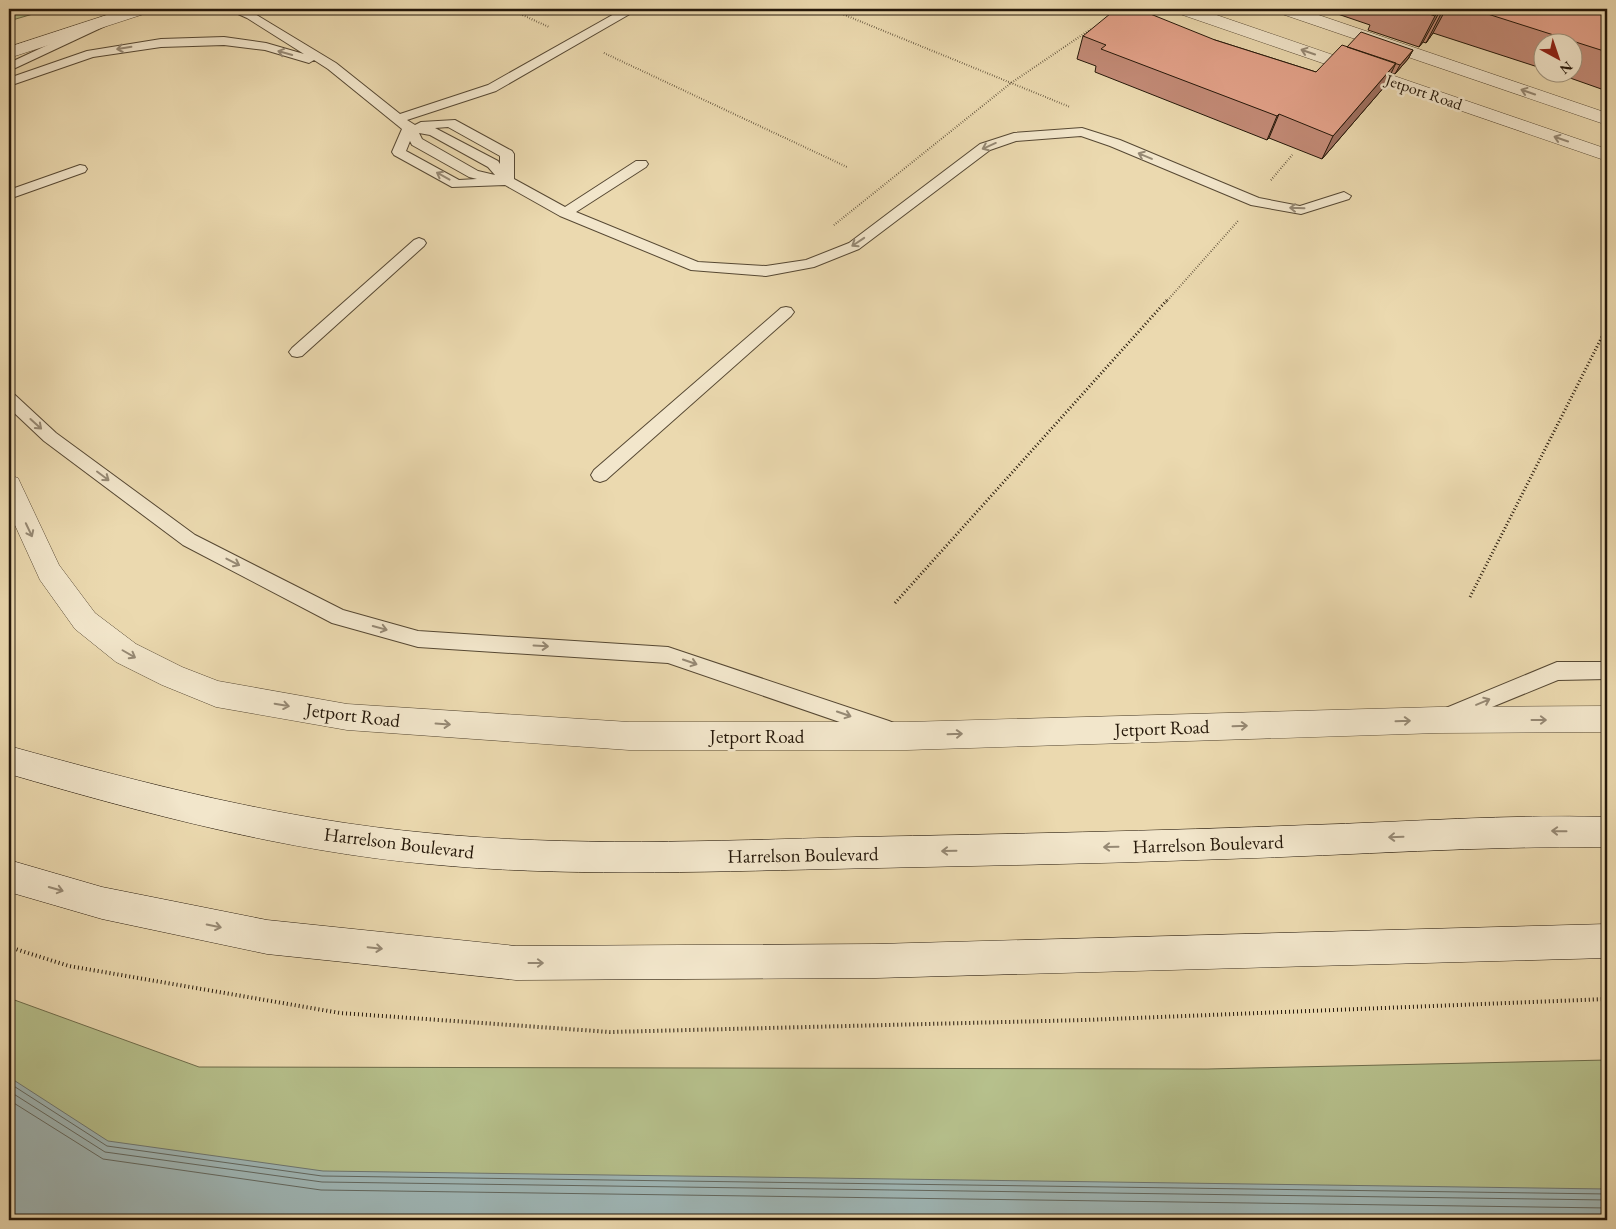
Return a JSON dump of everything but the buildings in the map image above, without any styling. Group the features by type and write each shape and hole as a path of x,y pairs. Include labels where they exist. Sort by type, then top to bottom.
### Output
{"street":[{"path":"9,53 120,13 141,9"},
{"name":"Jetport Road","path":"1183,9 1607,155"},
{"name":"Jetport Road","path":"1285,9 1607,118"},
{"name":"Jetport Road","path":"9,485 49,572 85,621 126,653 172,676 216,694 347,717 629,736 906,736 1438,720 1607,719"},
{"name":"Harrelson Boulevard","path":"9,760 132,795 253,822 346,839 428,849 508,854 646,858 1229,844 1551,831 1607,832"},
{"path":"9,876 102,903 267,937 516,963 876,961 1607,941"}],"lane":[{"path":"233,9 249,12 332,66 404,124 441,135 493,164 507,182 565,213 696,267 766,271 809,264 854,246 985,147 1014,137 1082,132 1115,143 1256,202 1301,210 1344,196"},
{"path":"404,124 492,88 630,9"},
{"path":"9,68 120,13"},
{"path":"9,82 91,54 161,43 224,42 266,47 332,66"},
{"path":"404,124 399,152 457,184 507,182"},
{"path":"565,213 641,164"},
{"path":"9,195 80,169"},
{"path":"296,352 419,243"},
{"path":"600,474 786,312"},
{"path":"9,399 50,437 189,540 339,617 418,639 668,655 906,736"},
{"path":"1438,720 1558,671 1607,672"}],"path":[{"path":"509,9 847,167"},
{"path":"830,9 1074,109"},
{"path":"828,231 1011,83 1096,26"},
{"path":"895,603 1256,202 1292,154"},
{"path":"1470,597 1607,327"},
{"path":"9,946 69,966 340,1014 610,1032 1085,1020 1607,999"}],"green space":[{"path":"9,9 50,9 9,21"},
{"path":"9,998 199,1067 1207,1069 1607,1060 1607,1220 9,1220"}],"water":[{"path":"9,1077 108,1141 323,1171 1607,1189 1607,1220 9,1220"}]}
